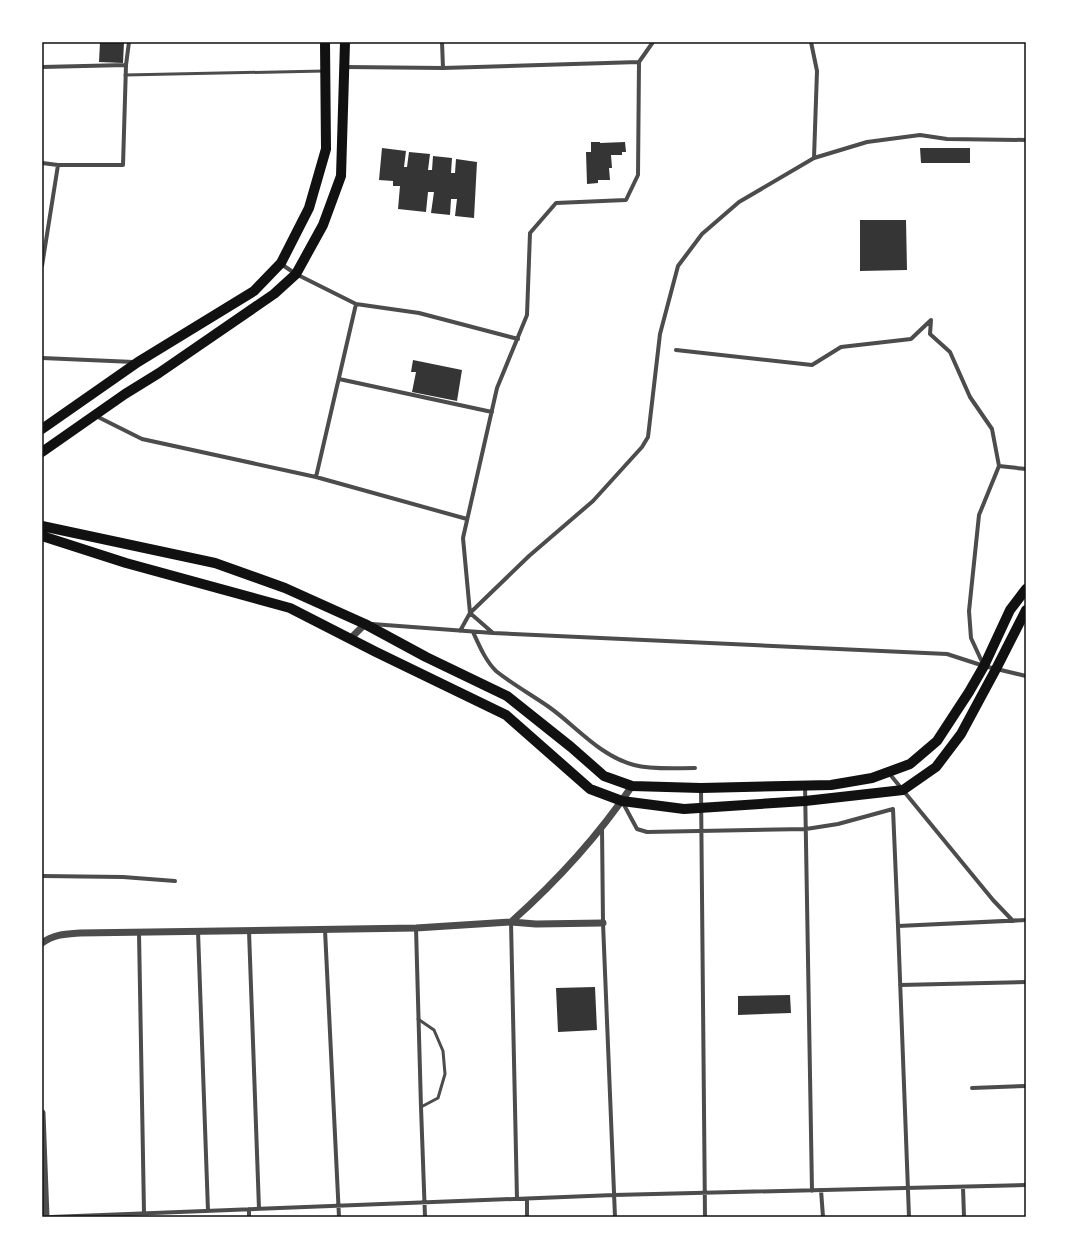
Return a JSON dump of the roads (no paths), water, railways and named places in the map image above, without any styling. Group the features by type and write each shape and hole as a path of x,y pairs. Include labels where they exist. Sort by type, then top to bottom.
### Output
{"main road":[{"path":"42,429 138,362 254,291 281,264 309,208 326,149 325,42"},
{"path":"42,452 125,394 159,373 274,294 296,274 323,226 341,176 346,42"},
{"path":"42,526 214,564 285,588 365,624 507,696 571,747 604,776 632,786 700,788 838,784 872,778 910,764 937,741 984,666 1010,610 1026,589"},
{"path":"42,536 126,563 290,608 506,715 590,789 622,800 684,809 805,801 903,790 936,766 961,734 1026,610"}],"street":[{"path":"42,163 58,165 123,165 125,75 128,42"},
{"path":"442,42 443,68"},
{"path":"493,633 470,613 463,538 497,388 527,315 530,232 556,203 626,200 638,175 639,62 654,42"},
{"path":"811,42 817,71 814,158"},
{"path":"346,67 443,68 639,62"},
{"path":"42,67 126,65"},
{"path":"460,631 470,613 529,556 593,501 642,447 648,437 660,334 678,266 702,234 739,202 814,158 867,142 920,135 947,139 1026,140"},
{"path":"42,266 58,165"},
{"path":"281,264 296,274 356,304 419,313 518,339"},
{"path":"316,477 356,304"},
{"path":"676,350 812,365 840,347 911,339 931,320 930,334 950,352 970,397 992,429 999,466 979,515 969,611 971,638 984,666"},
{"path":"42,358 138,362"},
{"path":"339,379 492,412"},
{"path":"95,415 142,439 316,477 467,519"},
{"path":"999,466 1026,469"},
{"path":"350,639 365,624 473,632 947,654 984,666 1026,676"},
{"path":"473,632 486,658 496,670 551,708 595,745 634,766 654,768 695,768"},
{"path":"888,772 1012,921"},
{"path":"805,785 812,1191"},
{"path":"517,1199 511,922 556,878 602,827 632,786"},
{"path":"700,788 705,1217"},
{"path":"622,800 637,829 647,832 806,829 838,824 893,809 909,1217"},
{"path":"602,827 603,923 615,1217"},
{"path":"42,876 175,881"},
{"path":"898,926 1026,920"},
{"path":"42,943 50,937 61,934 416,928 511,922 536,924 603,923"},
{"path":"416,928 425,1217"},
{"path":"325,930 339,1217"},
{"path":"198,931 208,1211"},
{"path":"249,931 259,1209"},
{"path":"139,933 144,1213"},
{"path":"900,985 1026,982"},
{"path":"972,1088 1026,1086"},
{"path":"42,1113 46,1217"},
{"path":"51,1217 614,1195 1026,1185"},
{"path":"963,1187 964,1217"},
{"path":"821,1190 823,1217"},
{"path":"526,1199 527,1217"},
{"path":"248,1209 249,1217"}],"lane":[{"path":"125,75 326,71"},
{"path":"418,1019 434,1030 443,1051 445,1074 438,1098 421,1106"}]}
